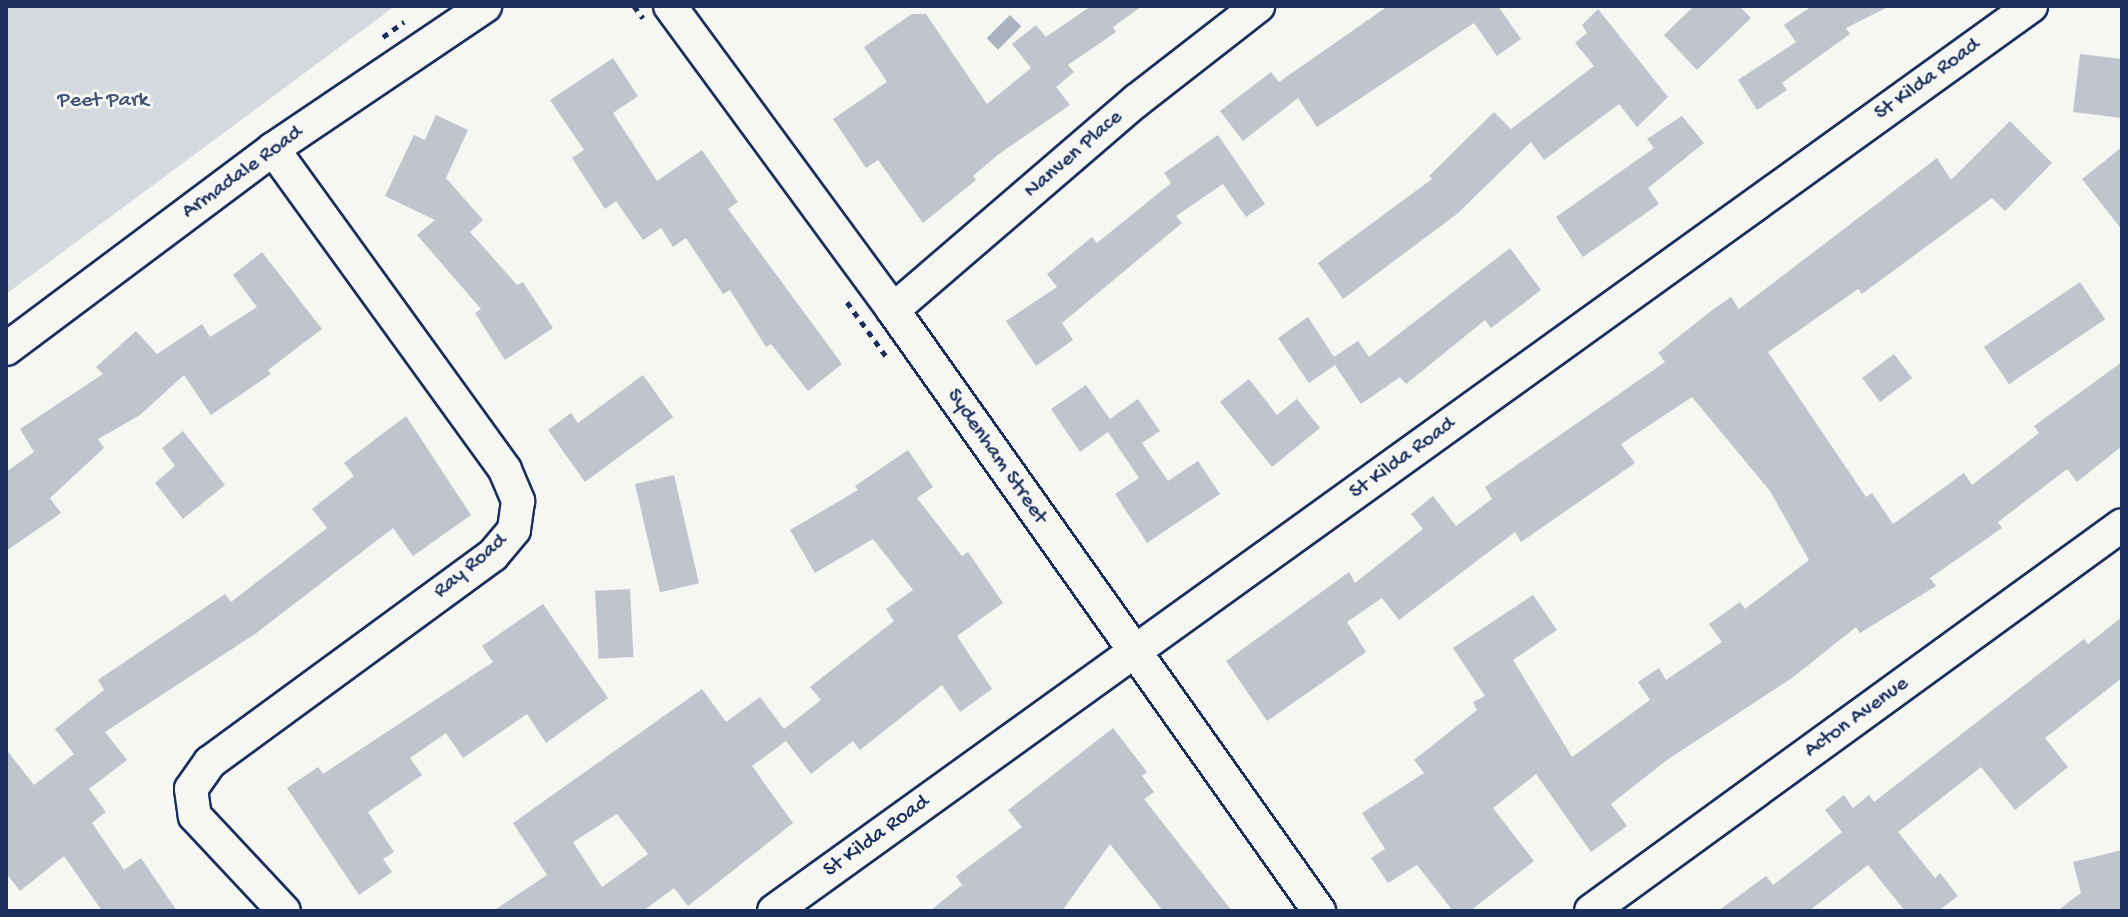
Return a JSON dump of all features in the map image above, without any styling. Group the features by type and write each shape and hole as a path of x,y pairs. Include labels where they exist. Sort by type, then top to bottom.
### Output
{"street":[{"name":"Armadale Road","path":"6,349 273,149 485,6"},
{"name":"Sydenham Street","path":"670,6 893,310 1133,653 1319,911"},
{"name":"Nanven Place","path":"893,310 1136,101 1258,6"},
{"name":"St Kilda Road","path":"774,911 2031,6"},
{"name":"Ray Road","path":"273,149 505,470 518,501 514,530 493,555 210,762 191,789 195,816 284,911"},
{"name":"Acton Avenue","path":"1591,911 2122,525"}],"green space":[{"name":"Peet Park","path":"6,6 395,6 6,294"}],"shaded area":[{"path":"1010,15 1021,26 998,50 987,38"}],"building":[{"path":"1091,6 1142,6 1113,27 1116,32 1068,65 1074,72 1056,87 1070,105 999,154 973,176 976,180 923,223 878,160 866,168 833,119 887,82 864,47 912,14 926,14 987,104 1031,68 1012,44 1036,25 1046,37"},
{"path":"1388,6 1498,6 1521,39 1497,56 1474,23 1317,127 1298,98 1243,141 1220,111 1271,72 1279,82"},
{"path":"1694,6 1739,6 1751,18 1697,70 1664,35"},
{"path":"1812,6 1890,6 1846,28 1850,34 1782,83 1787,90 1757,110 1738,80 1796,42 1784,25"},
{"path":"1598,9 1668,97 1637,127 1619,104 1544,160 1531,142 1457,214 1343,299 1318,263 1432,179 1429,176 1494,112 1511,129 1594,66 1575,43 1587,33 1582,25"},
{"path":"2080,54 2122,59 2122,118 2073,112"},
{"path":"613,58 638,96 613,113 657,181 702,150 738,202 728,209 842,364 808,391 771,344 766,347 730,290 723,294 686,238 673,247 661,228 643,240 616,201 605,209 572,158 584,150 550,100"},
{"path":"436,115 468,130 446,178 483,220 470,232 517,285 523,282 553,328 505,360 475,313 481,309 417,235 435,220 385,196 414,135 425,140"},
{"path":"1682,116 1704,143 1648,188 1659,204 1583,257 1556,217 1654,148 1647,139"},
{"path":"2010,121 2052,163 2005,211 1992,198 1862,294 1858,289 1768,352 1866,497 1872,493 1893,524 1964,473 1972,485 2039,433 2034,426 2122,362 2122,446 2077,482 2067,469 1998,522 2002,528 1930,578 1936,586 1860,633 1856,627 1792,678 1667,760 1611,804 1627,826 1591,852 1536,774 1493,808 1534,861 1470,911 1453,911 1417,865 1388,883 1371,858 1385,849 1362,813 1424,773 1414,760 1477,710 1473,702 1485,696 1453,648 1533,595 1557,630 1513,660 1572,757 1650,700 1638,682 1659,668 1666,680 1722,642 1709,624 1740,602 1745,609 1809,560 1770,491 1692,397 1621,444 1635,463 1521,542 1515,532 1399,620 1382,598 1347,622 1366,652 1267,721 1226,661 1349,572 1355,583 1423,529 1411,514 1433,496 1456,526 1492,499 1485,487 1665,362 1658,353 1711,311 1731,297 1739,309 1937,158 1951,180"},
{"path":"1218,135 1265,204 1246,217 1223,184 1176,216 1182,223 1062,323 1073,340 1036,366 1006,321 1057,287 1047,274 1092,237 1097,243 1171,183 1164,173"},
{"path":"2122,147 2122,230 2082,179"},
{"path":"1510,248 1541,290 1491,328 1485,320 1406,384 1400,377 1361,404 1335,365 1309,383 1278,338 1308,317 1334,357 1358,341 1369,357"},
{"path":"262,252 322,329 268,370 271,374 211,415 184,375 140,415 98,439 104,448 50,498 61,513 6,551 6,472 34,452 20,429 103,374 96,367 136,331 157,354 202,324 210,337 257,307 233,275"},
{"path":"2080,282 2105,319 2009,384 1984,347"},
{"path":"1894,354 1912,378 1880,402 1862,378"},
{"path":"643,375 673,417 585,482 548,430 571,413 578,423"},
{"path":"1249,379 1277,415 1297,399 1320,428 1272,467 1220,402"},
{"path":"1086,385 1110,419 1138,399 1160,431 1142,443 1168,481 1198,461 1220,494 1147,543 1115,494 1139,478 1108,432 1080,452 1051,409"},
{"path":"406,416 471,515 413,556 393,528 255,634 105,732 127,760 89,789 106,812 92,823 124,870 141,858 177,911 102,911 64,856 20,891 6,873 6,749 34,785 74,754 55,729 104,690 98,680 225,594 231,602 327,528 312,509 354,476 344,463"},
{"path":"183,431 225,485 183,519 155,483 175,466 162,448"},
{"path":"908,450 933,487 917,498 962,556 968,552 1003,603 957,636 992,689 960,712 942,685 860,750 853,741 811,774 786,741 752,766 793,823 688,906 674,888 643,911 493,911 547,875 513,823 702,689 726,722 760,697 784,729 821,700 810,687 894,621 886,609 913,590 873,539 815,573 790,530 858,490 855,486","holes":["617,814 648,854 602,887 573,842"]},
{"path":"674,475 699,583 660,592 635,484"},
{"path":"630,589 634,657 599,659 595,591"},
{"path":"543,604 608,698 546,743 527,714 463,758 446,733 410,758 422,775 368,812 394,852 383,859 392,872 359,895 287,788 318,767 323,774 493,662 482,646"},
{"path":"2122,617 2122,678 2045,738 2068,767 2015,810 1981,767 1898,832 1935,878 1940,873 1958,896 1938,911 1905,911 1868,865 1809,911 1718,911 1766,876 1773,885 1842,832 1825,810 1844,795 1853,808 1869,795 1874,802 2084,639 2088,644"},
{"path":"1113,728 1147,772 1142,776 1154,792 1144,799 1232,911 1163,911 1110,844 1062,911 930,911 962,885 956,876 1022,827 1008,810"},
{"path":"2122,850 2122,911 2057,911 2081,893 2073,862"}]}
